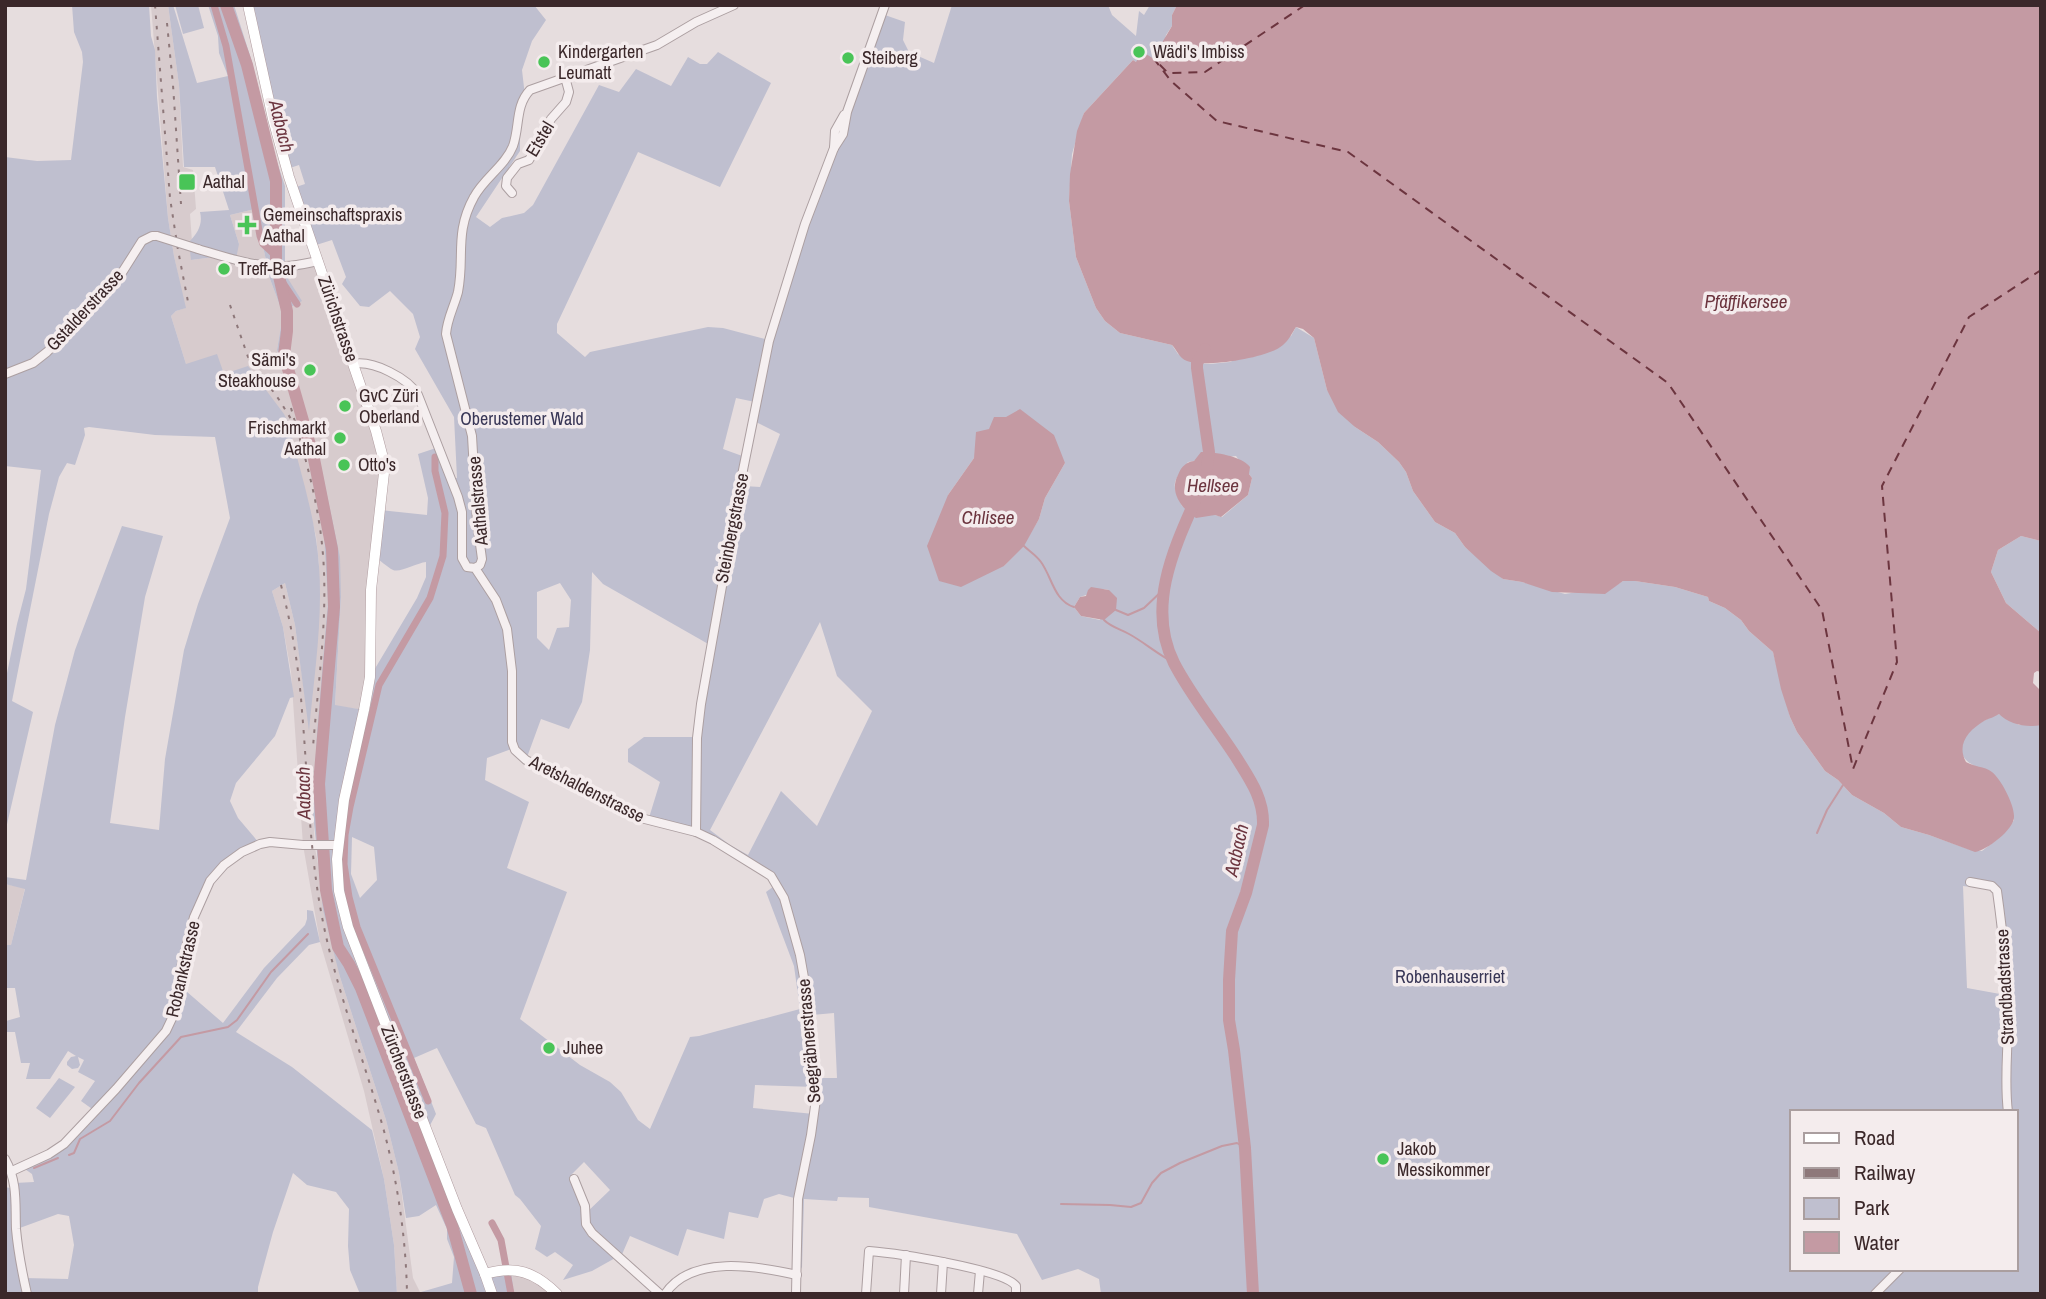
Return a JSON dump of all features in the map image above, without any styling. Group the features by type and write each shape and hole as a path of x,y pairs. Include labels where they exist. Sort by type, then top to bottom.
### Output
{"main road":[{"name":"Zürichstrasse","path":"248,5 263,80 288,174 378,437 384,473 371,590 369,683 333,844"},
{"name":"Zürcherstrasse","path":"333,844 339,891 348,927 492,1294"},
{"path":"485,1274 507,1269 535,1277 557,1294"}],"street":[{"name":"Aathalstrasse","path":"475,568 480,565 482,559 472,436 446,334 457,293 464,219 477,191 513,146 521,102 537,86 657,45 696,22 734,5"},
{"name":"Steinbergstrasse","path":"696,832 701,704 769,341 789,271 834,148 843,134 847,111 885,5"},
{"name":"Etstel","path":"512,193 506,186 507,178 518,164 529,160 551,119 566,102 569,92 565,77"},
{"name":"Gstalderstrasse","path":"5,374 33,363 47,352 107,292 142,241 152,236 236,259 276,266 318,261"},
{"name":"Aretshaldenstrasse","path":"353,364 366,362 374,365 406,382 415,391 458,497 462,512 462,558 467,567 475,568 496,600 507,629 512,671 512,743 515,750 526,760 633,816 696,832"},
{"name":"Seegräbnerstrasse","path":"696,832 713,839 771,876 784,898 800,955 806,989 816,1099 798,1199 796,1294"},
{"name":"Robankstrasse","path":"12,1171 64,1144 166,1031 175,1012 184,952 194,916 205,890 217,872 232,858 260,844 333,844"},
{"name":"Strandbadstrasse","path":"1970,882 1992,886 1997,891 2008,998 2005,1081 2008,1110"},
{"path":"5,1159 12,1171 16,1189 16,1229 27,1294"},
{"path":"574,1180 586,1206 586,1224 592,1233 663,1294 690,1273 718,1267 753,1266 797,1275"},
{"path":"866,1294 869,1251 943,1262 1011,1280 1016,1286 1016,1294"},
{"path":"904,1294 906,1255"},
{"path":"941,1294 943,1262"},
{"path":"978,1294 980,1271"},
{"path":"1875,1294 1897,1271"}],"shaded area":[{"path":"151,5 168,5 179,85 183,167 193,170 196,209 190,214 191,260 222,256 239,244 230,215 255,209 270,279 283,314 277,350 307,451 320,508 327,564 328,601 314,784 315,848 340,977 386,1120 399,1173 413,1278 421,1294 397,1294 394,1245 384,1179 364,1091 320,942 303,845 291,672 283,627 272,591 285,583 295,625 309,726 319,565 316,536 287,420 224,374 186,364 171,316 185,308 168,218"},
{"path":"318,261 382,454 364,710 335,706 341,597 319,457 288,355 292,320 285,266"},
{"path":"5,884 25,888 11,945 5,945"},
{"path":"511,1269 557,1294 514,1294"}],"green space":[{"path":"72,5 149,5 168,218 186,308 171,316 186,364 217,354 224,374 248,366 284,414 306,493 317,548 319,628 309,731 295,625 285,583 272,591 283,627 294,697 290,698 275,736 236,783 230,801 238,818 260,844 242,852 205,890 179,985 223,1023 264,968 305,925 307,910 313,911 320,942 309,945 277,978 236,1032 292,1067 372,1130 384,1179 394,1245 397,1294 360,1294 350,1270 349,1209 336,1192 307,1185 293,1173 273,1232 258,1294 5,1294 5,1187 15,1189 15,1183 34,1182 32,1174 22,1167 49,1155 95,1111 81,1101 95,1081 78,1072 84,1060 78,1057 78,1068 72,1069 67,1065 71,1057 76,1056 68,1051 50,1079 26,1079 30,1063 21,1063 15,1032 5,1032 6,1021 20,1017 15,988 5,988 5,945 11,945 25,889 5,884 5,877 26,880 55,725 75,650 122,526 163,536 145,597 110,823 159,830 165,759 184,650 230,518 215,437 155,435 84,428 85,435 75,465 67,463 59,477 49,514 12,701 33,712 5,833 5,683 26,589 41,470 5,466 5,157 37,161 71,160 83,62 74,32","holes":["58,1214 69,1216 74,1245 68,1279 24,1278 17,1229"]},
{"path":"168,5 173,5 197,83 228,76 219,53 218,36 208,5 234,5 285,186 285,274 302,301 291,307 288,355 319,457 340,557 341,597 335,705 364,710 370,677 417,598 426,577 426,562 396,571 374,556 380,510 427,515 428,498 418,454 439,447 452,478 457,478 454,417 415,349 420,337 413,314 390,291 369,307 360,306 342,284 346,277 332,240 313,246 293,188 305,184 299,165 290,168 268,81 253,5 534,5 546,20 532,41 522,70 525,96 516,133 520,135 520,151 476,217 490,227 502,218 524,213 533,205 599,85 619,92 636,69 671,86 688,57 700,64 707,64 718,52 771,83 720,187 638,152 557,324 557,333 585,357 590,352 708,327 723,328 769,340 840,122 882,14 905,22 903,40 909,52 934,63 952,5 1108,5 1112,15 1136,36 1139,11 1144,15 1150,5 1177,5 1163,50 1154,59 1136,62 1133,60 1084,113 1072,154 1069,201 1076,257 1096,308 1105,321 1120,333 1172,345 1178,354 1197,363 1230,362 1291,336 1296,327 1314,338 1327,390 1355,427 1378,442 1399,462 1413,491 1435,522 1455,533 1465,547 1503,579 1565,594 1615,586 1623,581 1635,581 1675,587 1708,597 1709,601 1725,608 1741,620 1749,631 1773,652 1790,717 1797,732 1825,771 1852,795 1884,813 1901,827 1982,851 2004,833 2014,820 1984,769 1971,764 1963,756 1961,751 1964,739 1979,723 1999,714 2019,725 2041,725 2041,1294 1101,1294 1099,1279 1078,1269 1042,1280 1017,1234 869,1207 869,1198 838,1197 837,1201 804,1199 802,1267 797,1275 798,1199 779,1194 764,1199 758,1218 729,1212 724,1239 687,1229 678,1256 630,1236 620,1259 617,1257 592,1271 563,1280 573,1265 555,1252 547,1257 535,1249 541,1226 515,1195 486,1128 476,1124 437,1048 414,1058 436,1114 427,1131 485,1273 511,1269 514,1294 421,1294 452,1283 454,1257 447,1239 447,1229 436,1205 419,1216 406,1218 399,1173 386,1120 340,977 323,910 313,814 328,601 324,535 307,451 277,350 283,314 270,279 255,209 230,215 239,244 236,259 222,256 191,260 189,242 199,228 200,212 229,210 215,167 184,167 179,85","holes":["736,398 755,402 756,422 780,434 760,487 744,486 745,457 723,449","989,429 1065,463 1045,498 1039,519 1023,546 1004,566 948,495 974,458","1209,452 1227,457 1236,456 1252,478 1248,495 1222,517 1182,506 1175,483 1188,462","592,572 603,584 710,645 697,737 644,737 628,749 628,762 660,782 648,821 713,840 777,884 766,892 794,966 800,1009 690,1037 650,1129 638,1120 621,1092 610,1082 580,1065 520,1019 567,892 507,868 529,802 485,780 487,758 514,748 526,760 541,719 569,729 582,702 590,650","560,583 571,600 569,627 557,628 549,650 537,638 537,592","1104,589 1109,590 1100,620 1081,616 1074,607 1080,597","820,622 837,676 872,711 817,826 781,791 748,855 710,830","352,837 374,847 377,880 360,898 351,874","1963,886 1995,890 2000,994 1967,988","834,1013 837,1078 818,1078 812,1015","755,1085 815,1087 814,1114 753,1108","584,1162 610,1190 585,1214 585,1206 571,1175"]},
{"path":"175,5 198,5 204,28 183,34"},
{"path":"2021,536 2041,541 2041,633 2006,603 1991,572 1998,550"},
{"path":"59,1078 75,1087 50,1118 36,1108"}],"water":[{"name":"Pfäffikersee","path":"1177,5 2041,5 2041,541 2021,536 1998,550 1991,572 2006,603 2041,633 2041,672 2034,673 2033,683 2041,691 2041,725 2018,724 1999,714 1973,729 1962,749 1966,762 1992,772 2006,792 2014,816 2005,833 1975,852 1901,827 1884,813 1852,795 1825,771 1797,732 1781,689 1773,652 1749,631 1741,620 1725,608 1709,601 1708,597 1675,587 1635,581 1623,581 1605,594 1552,592 1503,579 1491,571 1465,547 1455,533 1435,522 1413,491 1399,462 1378,442 1338,412 1327,390 1314,338 1303,329 1296,327 1283,345 1265,354 1222,362 1196,363 1184,360 1172,345 1120,333 1105,321 1096,308 1076,257 1069,201 1077,131 1084,113 1133,60 1136,62 1143,52 1154,59 1164,47 1163,41 1172,26 1172,15"},
{"name":"Chlisee","path":"1020,409 1054,435 1065,463 1045,498 1039,519 1024,546 1004,566 961,587 939,581 927,546 948,495 974,458 976,432 989,429 994,417 1006,417"},
{"name":"Hellsee","path":"1201,452 1235,457 1250,467 1249,474 1252,478 1248,495 1221,517 1215,515 1196,518 1181,504 1176,493 1176,481 1181,470"},
{"path":"1091,587 1109,590 1117,598 1116,610 1104,620 1081,616 1074,607"}],"waterway":[{"path":"214,5 226,46 260,236 263,244 275,255"},
{"name":"Aabach","path":"226,5 247,65 276,181 276,259"},
{"name":"Aabach","path":"278,272 287,311 284,355 314,459 332,549 334,607 319,784 326,890 338,947 361,988 452,1225 471,1294"},
{"path":"279,277 297,304"},
{"name":"Aabach","path":"1205,349 1197,368 1209,452 1207,467"},
{"path":"428,1101 357,927 344,864 350,807 379,685 430,598 443,556 445,513 435,471 435,457"},
{"name":"Aabach","path":"1195,501 1178,540 1166,581 1163,601 1166,643 1188,687 1251,781 1263,815 1263,825 1246,893 1232,931 1229,980 1229,1020 1245,1148 1253,1294"},
{"path":"1024,546 1041,562 1062,600 1074,607"},
{"path":"1116,610 1128,615 1144,608 1163,590"},
{"path":"1104,620 1173,662"},
{"path":"1817,833 1827,810 1843,785"},
{"path":"69,1155 74,1153 80,1139 110,1121 139,1083 181,1037 228,1027 237,1020 271,972 308,934"},
{"path":"1061,1204 1131,1207 1141,1203 1161,1173 1180,1163 1222,1146 1237,1143 1245,1148"},
{"path":"34,1168 58,1158"},
{"path":"492,1223 501,1240 511,1294"}],"ferry route":[{"path":"1305,5 1205,72 1168,73 1154,59 1171,81 1217,121 1348,152 1668,383 1822,610 1853,769 1897,662 1882,486 1969,317 2041,270"}],"railway":[{"path":"155,5 170,198 189,307"},
{"path":"167,23 181,204"},
{"path":"230,305 248,357 291,419"},
{"path":"291,408 315,499 323,555 323,627 313,747"},
{"path":"281,585 299,679 312,840 322,917 335,971 389,1151 403,1232 407,1294"}],"place":[{"name":"Wädi's Imbiss","path":"1139,52"},
{"name":"Steiberg","path":"848,58"},
{"name":"Kindergarten Leumatt","path":"544,62"},
{"name":"Aathal","path":"187,182"},
{"name":"Gemeinschaftspraxis Aathal","path":"247,225"},
{"name":"Treff-Bar","path":"224,269"},
{"name":"Sämi's Steakhouse","path":"310,370"},
{"name":"GvC Züri Oberland","path":"345,406"},
{"name":"Frischmarkt Aathal","path":"340,438"},
{"name":"Otto's","path":"344,465"},
{"name":"Juhee","path":"549,1048"},
{"name":"Jakob Messikommer","path":"1383,1159"}],"park label":[{"name":"Oberustemer Wald","path":"522,419"},
{"name":"Robenhauserriet","path":"1450,977"}]}
